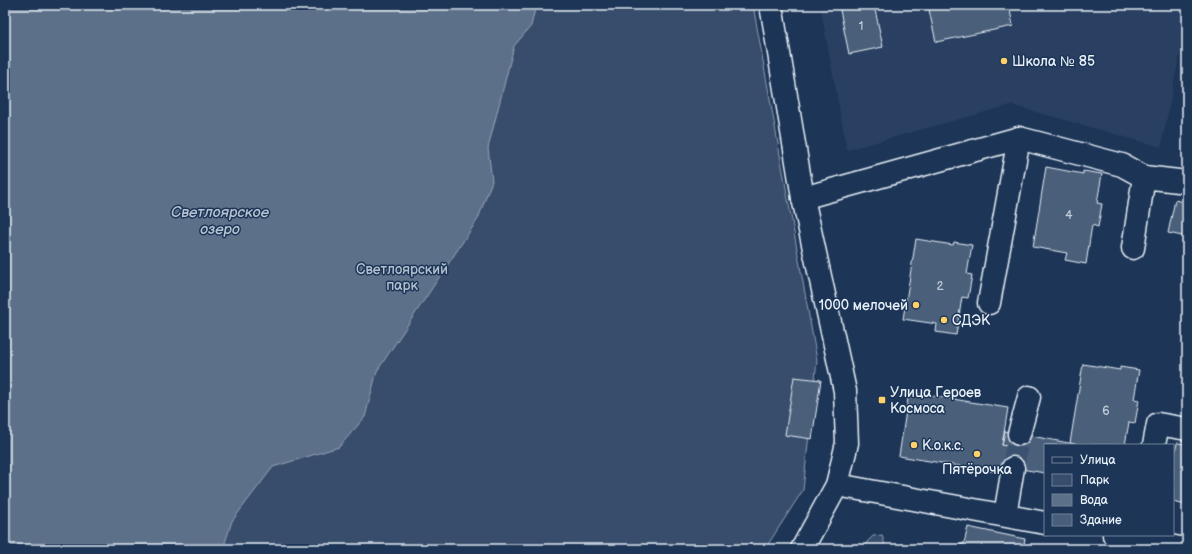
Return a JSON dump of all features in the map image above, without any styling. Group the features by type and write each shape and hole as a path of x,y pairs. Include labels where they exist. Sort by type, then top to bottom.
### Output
{"street":[{"path":"771,5 803,198 845,391 846,444 837,485 802,549"},
{"path":"803,198 1018,138 1122,164 1144,177 1187,182"},
{"path":"989,303 1018,138"},
{"path":"1133,248 1144,177"},
{"path":"1019,434 1029,397"},
{"path":"1154,444 1158,424 1187,430"},
{"path":"1005,515 1013,468"},
{"path":"837,485 1044,523"},
{"path":"1126,536 1138,537 1184,549"}],"shaded area":[{"name":"Школа № 85","path":"820,5 1187,5 1187,18 1161,147 1011,105 847,150"}],"green space":[{"name":"Светлоярский парк","path":"5,5 753,5 817,360 803,490 765,549 5,549"},
{"path":"882,535 886,549 865,549 867,542 873,536"}],"water":[{"name":"Светлоярское озеро","path":"5,5 536,5 531,26 514,46 488,148 492,181 478,219 377,371 365,417 339,447 273,467 232,521 223,549 5,549"}],"building":[{"path":"839,5 874,5 883,47 849,54"},
{"path":"928,5 1009,5 1013,26 936,42"},
{"path":"1046,167 1083,174 1083,171 1102,174 1097,203 1102,204 1098,227 1092,225 1086,264 1065,260 1067,253 1033,247"},
{"path":"1175,200 1187,203 1187,237 1168,233"},
{"path":"916,239 953,245 954,242 972,245 967,274 972,275 968,298 962,297 956,335 936,332 937,324 903,319"},
{"path":"1083,364 1120,370 1120,367 1139,370 1134,399 1139,400 1135,423 1129,422 1125,444 1070,443"},
{"path":"794,377 821,380 812,439 785,435"},
{"path":"909,392 1008,408 1002,445 1013,447 1008,474 899,456"},
{"path":"1005,431 1074,444 1044,444 1044,473 1009,467 1013,447 1002,445"},
{"path":"1177,443 1187,444 1187,525 1183,524 1186,505 1174,502 1174,460"},
{"path":"968,527 1025,539 1023,549 955,549 964,543"}],"tunnel":[{"path":"1013,468 1019,434"}],"place":[{"name":"Школа № 85","path":"1004,61"},
{"name":"1000 мелочей","path":"916,305"},
{"name":"СДЭК","path":"944,320"},
{"name":"Улица Героев Космоса","path":"882,400"},
{"name":"К.о.к.с.","path":"914,445"},
{"name":"Пятёрочка","path":"977,454"}]}
